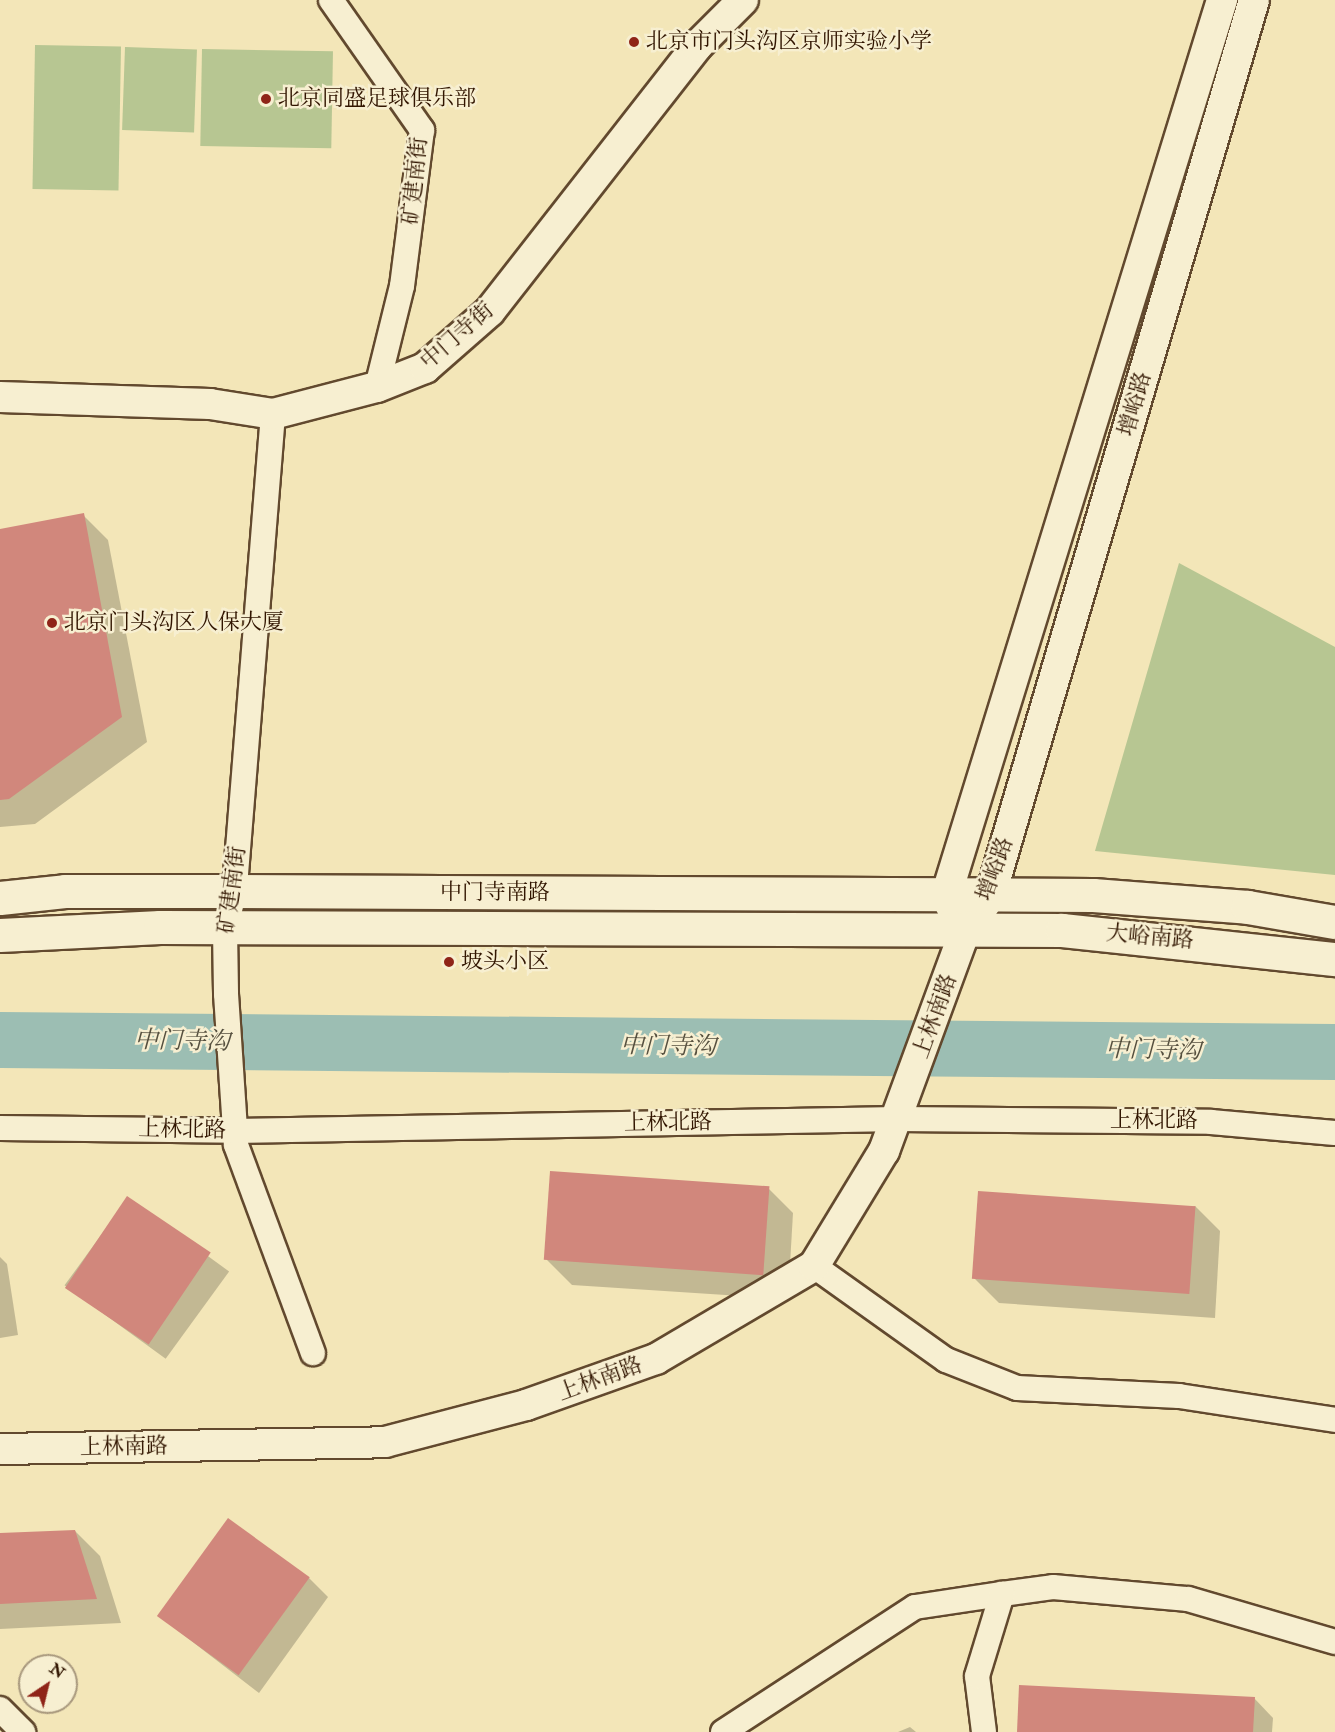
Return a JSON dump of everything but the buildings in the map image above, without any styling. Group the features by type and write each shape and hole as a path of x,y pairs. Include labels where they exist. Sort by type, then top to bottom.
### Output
{"main road":[{"name":"中门寺南路","path":"0,898 65,891 990,897"},
{"name":"大峪南路","path":"990,897 1093,895 1248,907 1335,922"},
{"name":"中门寺南路","path":"0,935 225,929 964,933"},
{"name":"大峪南路","path":"964,933 1062,930 1335,959"}],"street":[{"name":"矿建南街","path":"331,0 422,130 402,286 377,387"},
{"name":"中门寺街","path":"0,397 210,404 273,414 377,387 425,368 490,311 697,46 743,0"},
{"name":"增峪路","path":"1222,0 946,896 964,933 990,897 1254,0"},
{"name":"矿建南街","path":"273,414 235,891 225,929 226,994 235,1130 313,1353"},
{"name":"上林南路","path":"0,1449 385,1442 526,1405 656,1359 814,1266 855,1204 898,1119 945,995 964,933"},
{"name":"上林北路","path":"0,1128 235,1130 898,1119 1211,1122 1335,1133"},
{"path":"814,1266 946,1360 1017,1388 1179,1396 1335,1420"},
{"path":"723,1732 915,1607 1002,1594 1053,1587 1167,1596 1335,1642"},
{"path":"984,1732 977,1676 1002,1594"},
{"path":"0,1709 23,1732"}],"green space":[{"path":"35,45 121,47 118,190 32,189"},
{"path":"125,47 197,50 194,132 122,130"},
{"name":"北京同盛足球俱乐部","path":"202,49 333,51 331,148 200,146"},
{"path":"1179,563 1335,647 1335,875 1095,851"}],"waterway":[{"name":"中门寺沟","path":"0,1040 1335,1052"}],"place":[{"name":"北京市门头沟区京师实验小学","path":"634,42"},
{"name":"北京同盛足球俱乐部","path":"266,99"},
{"name":"北京门头沟区人保大厦","path":"52,623"},
{"name":"坡头小区","path":"449,962"}]}
